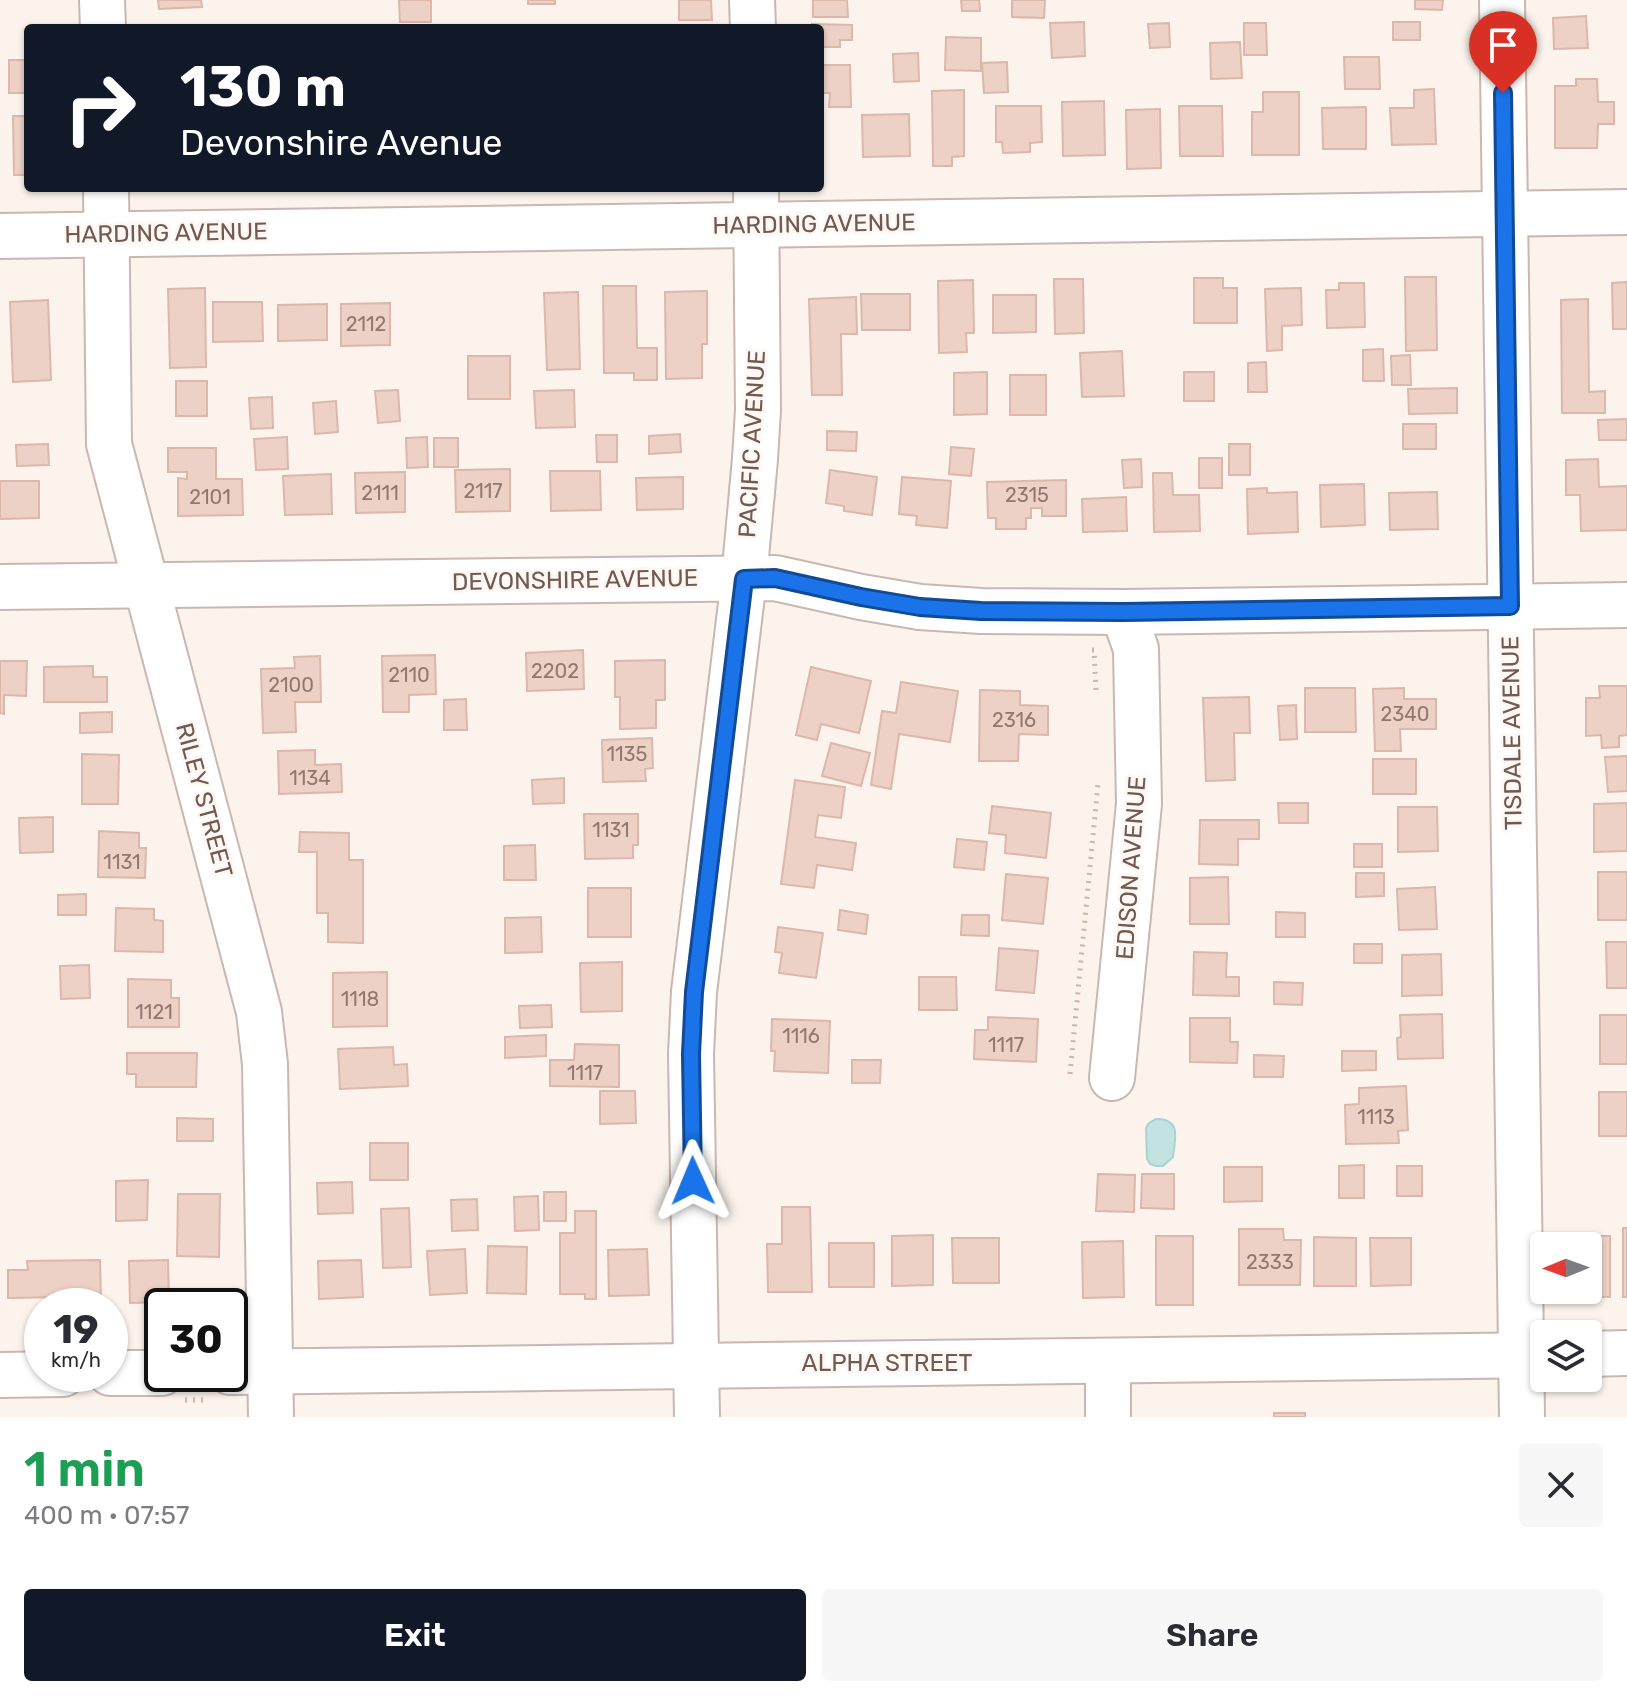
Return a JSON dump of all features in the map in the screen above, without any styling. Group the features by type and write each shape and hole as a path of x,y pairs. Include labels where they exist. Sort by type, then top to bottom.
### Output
{"street":[{"path":"102,0 103,24"},
{"path":"752,0 753,24"},
{"name":"TISDALE AVENUE","path":"1502,0 1510,606 1532,1320"},
{"name":"RILEY STREET","path":"106,192 109,444 259,1012 265,1064 250,1371 271,1417"},
{"name":"HARDING AVENUE","path":"0,236 757,206 1504,214 1627,212"},
{"name":"PACIFIC AVENUE","path":"697,1417 691,1054 694,992 744,579 758,410 757,206"},
{"name":"DEVONSHIRE AVENUE","path":"0,587 775,578 920,607 981,611 1627,605"},
{"name":"EDISON AVENUE","path":"1091,1076 1139,804 1136,649 1123,612"},
{"path":"1602,1354 1627,1353"},
{"name":"ALPHA STREET","path":"250,1371 1530,1355"},
{"path":"1108,1361 1108,1417"},
{"name":"TISDALE AVENUE","path":"1522,1417 1530,1372"},
{"path":"0,1375 24,1375"}],"path":[{"path":"1079,649 1094,650 1096,693"},
{"path":"1091,1076 1098,780"}],"water":[{"path":"1156,1119 1170,1122 1175,1131 1173,1157 1163,1166 1150,1164 1147,1159 1146,1128"}],"building":[{"path":"158,0 201,0 202,7 159,9"},
{"path":"399,0 431,0 431,22 400,22"},
{"path":"528,0 555,0 555,4 528,4"},
{"path":"679,0 711,0 712,20 679,20"},
{"path":"813,0 847,0 848,17 813,17"},
{"path":"961,0 979,0 980,11 962,11"},
{"path":"1012,0 1045,0 1044,18 1012,17"},
{"path":"1415,0 1443,0 1442,10 1415,9"},
{"path":"1586,16 1588,48 1554,49 1553,18"},
{"path":"1084,22 1085,56 1052,58 1050,23"},
{"path":"1393,22 1420,22 1420,40 1393,40"},
{"path":"1169,23 1170,47 1150,48 1148,24"},
{"path":"1244,23 1266,23 1267,55 1244,55"},
{"path":"824,24 852,25 852,40 840,40 840,47 824,47"},
{"path":"946,37 981,38 981,71 945,70"},
{"path":"1240,42 1242,78 1211,79 1210,43"},
{"path":"918,53 919,81 894,82 893,54"},
{"path":"1344,57 1379,57 1380,89 1345,89"},
{"path":"9,60 24,60 24,93 9,93"},
{"path":"1007,62 1008,92 984,93 982,63"},
{"path":"824,65 850,65 851,107 829,107 830,93 824,93"},
{"path":"1576,79 1597,79 1598,102 1614,102 1614,124 1598,124 1597,148 1555,148 1555,86 1576,86"},
{"path":"1434,89 1436,144 1392,145 1390,108 1414,108 1414,90"},
{"path":"964,90 964,156 952,157 952,166 933,166 932,91"},
{"path":"1263,92 1299,92 1299,155 1252,155 1252,112 1263,112"},
{"path":"1104,101 1105,155 1063,156 1062,102"},
{"path":"996,106 1041,106 1042,142 1030,143 1030,152 1003,153 1002,142 996,142"},
{"path":"1179,106 1222,106 1223,156 1180,156"},
{"path":"1366,107 1366,149 1323,149 1322,108"},
{"path":"1160,109 1161,168 1127,169 1126,110"},
{"path":"909,114 910,156 863,157 862,115"},
{"path":"13,116 24,116 24,175 14,175"},
{"path":"1405,277 1436,277 1437,350 1406,351"},
{"path":"1194,278 1223,278 1223,288 1237,288 1237,323 1194,323"},
{"path":"1054,279 1083,279 1084,333 1055,334"},
{"path":"973,280 974,333 966,333 967,352 939,353 938,281"},
{"path":"1627,282 1627,329 1613,329 1612,283"},
{"path":"1339,283 1364,283 1365,327 1327,328 1326,290 1339,290"},
{"path":"603,286 636,286 637,348 657,348 657,380 634,380 634,373 604,373"},
{"path":"205,288 206,367 170,368 168,289"},
{"path":"1301,288 1302,325 1282,326 1282,350 1267,351 1265,289"},
{"path":"707,291 707,344 702,344 702,378 666,379 665,292"},
{"path":"578,292 580,369 547,370 544,293"},
{"path":"861,294 910,294 910,330 862,330"},
{"path":"993,295 1036,295 1036,332 993,333"},
{"path":"856,297 857,334 841,334 842,395 812,395 809,299"},
{"path":"1588,299 1589,392 1605,391 1605,413 1562,413 1561,300"},
{"path":"48,300 51,380 13,382 10,302"},
{"path":"213,302 262,302 263,341 213,342"},
{"path":"390,303 390,345 341,346 341,304"},
{"path":"327,304 327,340 278,341 278,305"},
{"path":"1383,349 1384,381 1363,381 1363,350"},
{"path":"1122,351 1124,396 1082,397 1080,353"},
{"path":"1410,355 1411,385 1392,385 1391,356"},
{"path":"468,356 510,356 510,399 468,399"},
{"path":"1266,362 1267,392 1248,392 1248,363"},
{"path":"987,372 987,414 954,415 954,373"},
{"path":"1184,372 1214,372 1214,401 1184,401"},
{"path":"1010,375 1046,375 1046,415 1010,415"},
{"path":"176,381 207,381 207,416 176,416"},
{"path":"1457,388 1457,413 1409,414 1408,389"},
{"path":"398,390 400,421 378,423 375,391"},
{"path":"574,390 575,427 536,428 534,391"},
{"path":"272,397 273,428 251,429 249,398"},
{"path":"336,401 338,432 315,434 313,403"},
{"path":"1627,419 1627,440 1599,440 1598,420"},
{"path":"1403,424 1436,424 1436,449 1403,449"},
{"path":"827,431 857,432 856,451 827,450"},
{"path":"680,434 681,452 649,454 649,436"},
{"path":"596,435 617,435 617,462 597,462"},
{"path":"287,437 288,469 256,470 254,439"},
{"path":"427,437 428,467 407,468 406,438"},
{"path":"434,438 458,438 458,467 434,467"},
{"path":"48,444 49,465 17,466 16,445"},
{"path":"1229,444 1250,444 1250,475 1229,475"},
{"path":"951,447 974,449 971,476 949,474"},
{"path":"168,448 216,448 216,479 242,479 243,515 178,516 178,478 187,479 187,472 168,472"},
{"path":"1199,458 1222,458 1222,488 1199,488"},
{"path":"1141,459 1142,487 1124,488 1122,460"},
{"path":"1598,459 1599,487 1627,486 1627,530 1581,531 1580,495 1566,495 1566,460"},
{"path":"510,469 510,511 456,512 455,470"},
{"path":"830,470 877,477 872,515 844,511 844,506 826,503"},
{"path":"550,471 600,471 601,510 551,511"},
{"path":"405,472 405,512 356,513 355,473"},
{"path":"1153,473 1172,473 1173,495 1199,495 1200,531 1154,532"},
{"path":"331,474 332,514 285,515 283,476"},
{"path":"683,477 683,509 637,510 636,478"},
{"path":"902,477 951,481 947,528 916,525 917,516 899,514"},
{"path":"1066,480 1066,516 1042,516 1042,508 1031,508 1031,518 1026,518 1026,529 996,529 996,518 988,518 987,482"},
{"path":"0,481 39,481 39,518 0,519"},
{"path":"1364,484 1365,525 1321,527 1320,485"},
{"path":"1267,488 1267,493 1297,492 1298,532 1248,534 1247,489"},
{"path":"1437,492 1438,529 1390,530 1389,493"},
{"path":"1126,497 1127,531 1083,532 1082,499"},
{"path":"583,650 584,689 527,691 526,653"},
{"path":"435,655 436,694 409,695 409,712 383,712 382,656"},
{"path":"320,656 321,702 295,702 296,732 263,733 261,669 295,668 294,657"},
{"path":"665,660 665,700 656,700 656,728 620,729 620,697 615,697 615,661"},
{"path":"0,661 27,661 26,696 4,695 4,714 0,713"},
{"path":"93,666 93,677 107,677 107,702 44,702 44,667"},
{"path":"811,667 871,681 859,733 821,724 817,740 796,735"},
{"path":"901,682 958,691 950,742 899,734 891,789 871,785 882,711 896,713"},
{"path":"1599,686 1627,686 1627,735 1619,736 1619,747 1602,748 1601,735 1586,736 1586,698 1600,698"},
{"path":"1305,688 1355,688 1356,732 1305,732"},
{"path":"1404,688 1404,699 1436,699 1436,729 1400,729 1401,751 1375,751 1373,689"},
{"path":"980,690 1020,691 1020,705 1048,706 1048,735 1019,734 1018,761 979,761"},
{"path":"1249,697 1250,733 1234,733 1235,780 1206,781 1203,698"},
{"path":"466,699 467,730 444,730 444,700"},
{"path":"1296,705 1297,739 1280,740 1278,706"},
{"path":"112,712 112,732 80,733 80,713"},
{"path":"652,738 653,768 645,769 646,781 603,782 602,740"},
{"path":"831,743 870,753 861,786 822,776"},
{"path":"315,750 315,765 341,764 342,792 279,794 278,751"},
{"path":"82,754 119,755 118,804 82,804"},
{"path":"1627,756 1627,791 1608,792 1605,757"},
{"path":"1373,759 1416,759 1416,794 1373,794"},
{"path":"564,778 564,803 533,804 532,780"},
{"path":"795,780 845,787 841,818 818,815 815,837 856,843 852,870 817,865 814,888 781,884"},
{"path":"1278,803 1308,803 1308,823 1279,823"},
{"path":"1627,803 1627,851 1594,852 1594,804"},
{"path":"992,806 1051,813 1046,858 1005,853 1006,835 989,833"},
{"path":"1398,807 1437,807 1438,851 1398,852"},
{"path":"584,814 638,814 638,845 633,845 633,858 585,859"},
{"path":"53,817 53,852 20,853 19,818"},
{"path":"1200,820 1259,820 1259,839 1238,839 1238,865 1199,864"},
{"path":"99,831 139,833 139,848 146,848 145,878 98,877"},
{"path":"300,832 349,833 349,860 363,860 363,943 328,942 328,913 317,913 317,852 299,852"},
{"path":"957,839 987,842 984,870 954,867"},
{"path":"1354,844 1382,844 1382,867 1354,867"},
{"path":"535,845 536,880 504,880 504,846"},
{"path":"1598,872 1627,872 1627,920 1598,920"},
{"path":"1356,873 1384,873 1384,896 1356,897"},
{"path":"1006,874 1048,878 1043,924 1002,920"},
{"path":"1228,877 1229,924 1190,924 1190,878"},
{"path":"1435,887 1437,929 1399,930 1397,889"},
{"path":"588,888 631,888 631,937 588,937"},
{"path":"86,894 86,915 58,915 58,895"},
{"path":"116,908 154,909 154,920 163,921 163,952 115,951"},
{"path":"840,910 868,915 866,934 838,930"},
{"path":"1276,912 1305,913 1305,937 1276,937"},
{"path":"962,915 989,915 989,936 961,935"},
{"path":"541,917 542,952 505,953 505,918"},
{"path":"778,927 823,933 816,978 779,973 782,953 775,952"},
{"path":"1606,942 1627,942 1627,988 1607,988"},
{"path":"1354,944 1382,944 1382,963 1354,963"},
{"path":"999,948 1038,951 1034,993 996,990"},
{"path":"1194,952 1227,953 1226,977 1239,977 1239,996 1193,995"},
{"path":"1441,954 1442,995 1402,996 1402,955"},
{"path":"622,962 622,1011 581,1012 580,963"},
{"path":"89,965 90,998 61,999 60,966"},
{"path":"387,972 387,1026 333,1027 333,973"},
{"path":"919,977 956,977 957,1010 919,1010"},
{"path":"128,979 171,980 171,998 179,998 179,1027 128,1027"},
{"path":"1274,982 1303,983 1302,1005 1274,1004"},
{"path":"551,1005 552,1027 520,1028 519,1006"},
{"path":"1442,1014 1443,1058 1398,1059 1400,1015"},
{"path":"1600,1015 1627,1015 1627,1064 1600,1064"},
{"path":"988,1017 1038,1019 1036,1062 974,1059 975,1030 988,1030"},
{"path":"1190,1018 1230,1018 1230,1042 1238,1042 1237,1063 1190,1062"},
{"path":"772,1019 830,1021 828,1073 774,1071"},
{"path":"546,1035 546,1056 505,1058 505,1037"},
{"path":"575,1044 619,1045 619,1087 550,1086 550,1060 574,1060"},
{"path":"393,1047 394,1065 407,1064 408,1086 340,1089 338,1049"},
{"path":"1342,1051 1376,1051 1376,1070 1342,1071"},
{"path":"127,1053 197,1053 196,1087 136,1087 136,1074 127,1074"},
{"path":"1254,1055 1284,1056 1283,1077 1254,1077"},
{"path":"852,1060 881,1060 880,1083 852,1083"},
{"path":"1406,1086 1408,1130 1398,1131 1399,1143 1346,1144 1345,1105 1359,1104 1359,1088"},
{"path":"600,1091 635,1091 636,1123 600,1124"},
{"path":"1599,1092 1627,1092 1627,1136 1599,1136"},
{"path":"177,1118 213,1119 213,1141 177,1141"},
{"path":"370,1143 408,1143 408,1180 370,1180"},
{"path":"1364,1165 1364,1198 1339,1198 1339,1166"},
{"path":"1397,1166 1422,1166 1422,1196 1397,1196"},
{"path":"1224,1167 1262,1167 1262,1201 1224,1202"},
{"path":"1098,1174 1135,1175 1134,1212 1096,1211"},
{"path":"1142,1174 1174,1174 1174,1209 1141,1208"},
{"path":"148,1180 147,1220 116,1221 116,1181"},
{"path":"352,1182 353,1213 318,1214 317,1183"},
{"path":"544,1192 566,1192 566,1221 544,1221"},
{"path":"178,1194 220,1194 219,1257 177,1256"},
{"path":"538,1196 539,1230 515,1231 514,1197"},
{"path":"477,1199 478,1230 452,1231 451,1200"},
{"path":"782,1207 810,1207 812,1292 768,1292 767,1244 782,1244"},
{"path":"409,1208 411,1267 383,1268 381,1209"},
{"path":"575,1211 596,1211 596,1299 585,1299 585,1294 560,1294 560,1233 575,1233"},
{"path":"1623,1228 1627,1228 1627,1297 1623,1297"},
{"path":"1239,1229 1283,1229 1284,1240 1301,1240 1300,1285 1239,1285"},
{"path":"933,1235 933,1285 892,1286 892,1236"},
{"path":"1156,1236 1193,1236 1193,1305 1156,1305"},
{"path":"1602,1236 1610,1236 1610,1297 1602,1297"},
{"path":"1314,1237 1356,1238 1356,1286 1314,1286"},
{"path":"952,1238 999,1238 999,1283 953,1283"},
{"path":"1370,1238 1411,1238 1411,1285 1371,1286"},
{"path":"1123,1241 1124,1297 1083,1298 1082,1242"},
{"path":"829,1243 874,1243 874,1287 829,1287"},
{"path":"488,1246 527,1247 526,1294 487,1293"},
{"path":"465,1249 467,1293 430,1295 427,1251"},
{"path":"647,1249 649,1295 609,1296 608,1250"},
{"path":"100,1260 101,1288 24,1288 24,1298 8,1298 8,1270 28,1270 27,1261"},
{"path":"168,1260 169,1288 144,1288 144,1303 130,1303 129,1261"},
{"path":"361,1260 363,1297 319,1299 318,1261"},
{"path":"1274,1413 1305,1413 1305,1417 1274,1417"}],"route":[{"path":"693,1181 691,1054 694,992 744,579 775,578 920,607 981,611 1510,606 1503,93"}]}
